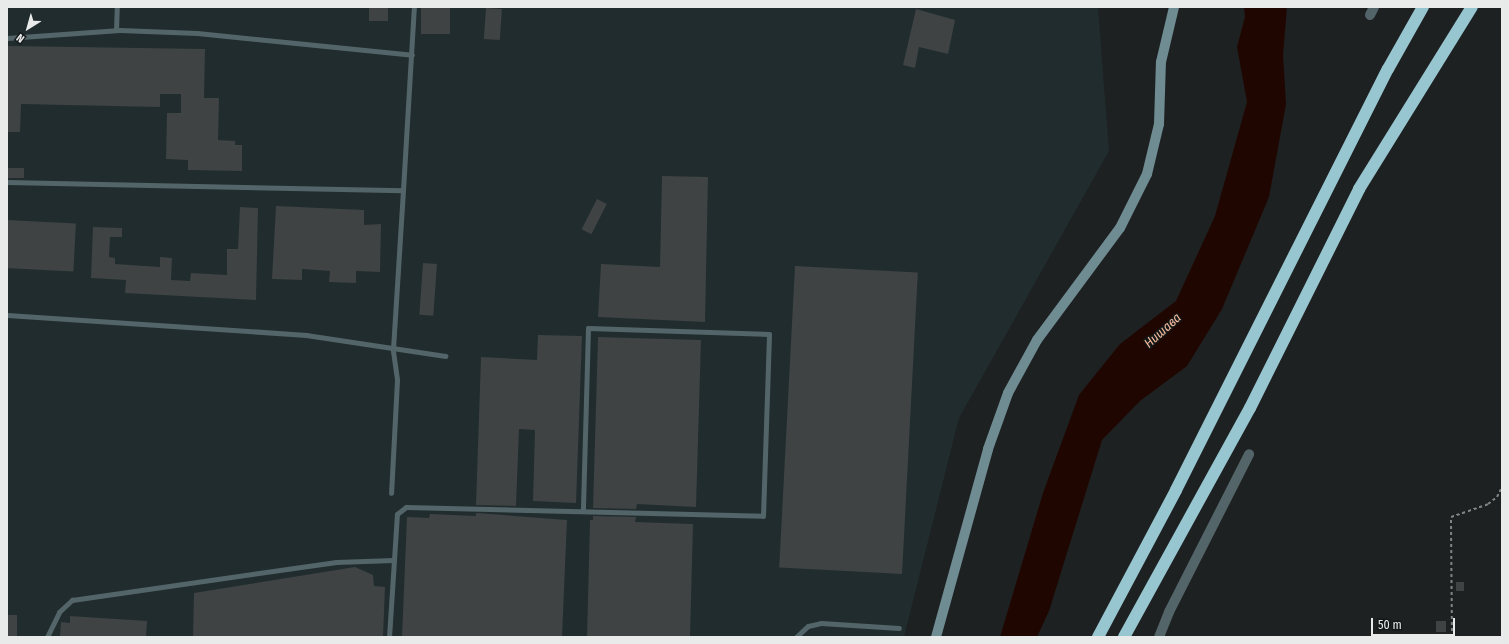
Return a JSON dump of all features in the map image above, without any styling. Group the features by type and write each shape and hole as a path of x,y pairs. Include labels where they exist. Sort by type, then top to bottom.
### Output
{"highway":[{"path":"1098,637 1183,476 1388,69 1423,7"},
{"path":"1124,637 1250,408 1359,189 1472,7"}],"main road":[{"path":"936,637 988,448 1008,393 1037,340 1120,228 1146,174 1158,124 1161,62 1174,7"}],"street":[{"path":"1159,637 1169,612 1248,454"}],"lane":[{"path":"116,30 117,7"},
{"path":"391,493 397,380 393,351 414,7"},
{"path":"7,38 116,30 197,33 412,55"},
{"path":"7,182 403,190"},
{"path":"7,315 306,335 361,342 393,351 445,356"},
{"path":"390,637 397,514 406,507 763,516 769,334 588,328 583,511"},
{"path":"47,637 59,612 72,600 336,562 394,560"},
{"path":"796,637 808,626 821,623 899,628"}],"path":[{"path":"1452,637 1451,517 1488,504 1497,497 1502,487"}],"shaded area":[{"path":"7,7 1098,7 1109,151 959,418 904,637 7,637"}],"water":[{"name":"Нишава","path":"1244,7 1287,7 1283,55 1286,104 1269,197 1222,309 1187,366 1140,401 1102,440 1049,611 1037,637 1000,637 1043,493 1079,395 1120,344 1176,301 1215,216 1247,102 1237,47 1245,17"}],"building":[{"path":"369,7 388,7 388,21 369,21"},
{"path":"421,7 450,7 450,34 421,34"},
{"path":"486,8 502,9 500,40 484,39"},
{"path":"916,9 955,20 948,54 919,47 915,68 903,65"},
{"path":"7,46 205,49 204,98 219,98 218,140 235,141 235,145 242,145 242,171 188,170 188,160 166,159 167,113 181,113 181,94 160,94 160,107 21,104 20,132 7,132"},
{"path":"7,168 24,168 24,178 7,178"},
{"path":"662,176 708,177 705,322 598,317 601,264 660,267"},
{"path":"597,199 607,204 591,234 582,229"},
{"path":"276,206 364,210 364,225 381,224 380,272 356,271 356,283 329,282 330,271 302,269 302,280 272,279"},
{"path":"240,207 258,208 256,300 125,293 126,280 91,278 93,227 122,228 122,237 110,237 109,257 115,258 115,264 160,267 160,257 172,258 171,280 190,281 191,273 227,275 227,249 238,249"},
{"path":"7,220 76,224 73,272 7,268"},
{"path":"423,263 437,264 433,316 419,315"},
{"path":"795,266 918,272 902,574 779,568"},
{"path":"538,335 582,336 576,503 533,501 535,430 519,429 516,506 476,505 481,357 537,360"},
{"path":"598,337 701,340 696,507 637,504 636,509 593,508"},
{"path":"476,513 567,520 562,637 402,637 407,517 429,518 430,514 476,516"},
{"path":"593,516 636,517 635,522 693,524 690,637 587,637 590,520 593,520"},
{"path":"355,567 373,575 374,586 385,587 383,637 193,637 194,593"},
{"path":"1456,582 1464,582 1464,591 1456,591"},
{"path":"7,615 17,615 17,637 7,637"},
{"path":"70,616 147,621 146,637 60,637 61,622 70,623"},
{"path":"1436,621 1446,621 1446,632 1436,632"}]}
